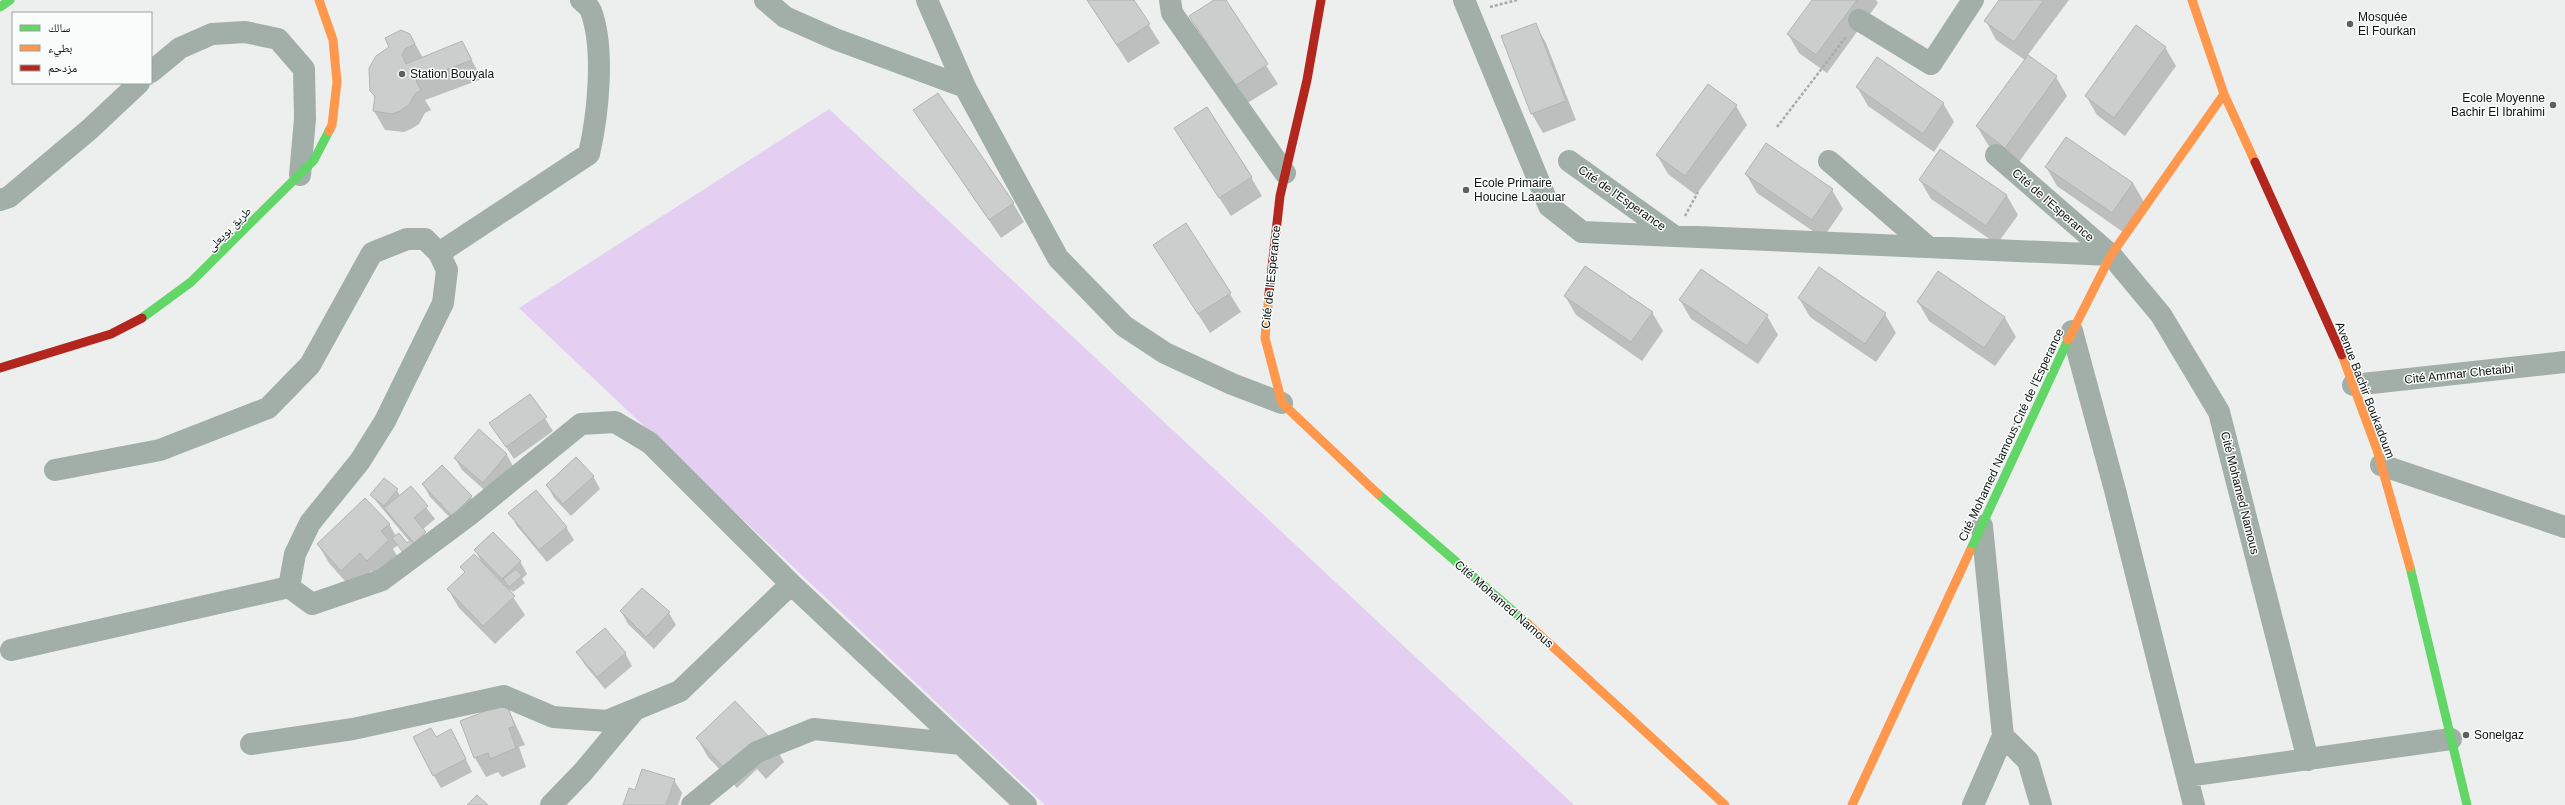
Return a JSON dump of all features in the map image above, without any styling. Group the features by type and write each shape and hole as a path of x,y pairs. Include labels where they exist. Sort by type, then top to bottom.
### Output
{"main road":[{"path":"0,7 10,0"},
{"name":"طريق بويعلى","path":"0,368 111,334 153,312 191,282 314,160 332,125 337,82 333,40 319,0"},
{"name":"Cité de l'Esperance","path":"1282,403 1265,338 1272,255 1285,173 1307,80 1321,0"},
{"name":"Avenue Bachir Boukadoum","path":"2192,0 2224,94 2280,214 2353,385 2381,465 2406,552 2467,805"},
{"name":"Cité Mohamed Namous;Cité de l'Esperance","path":"1852,805 2072,331 2110,255 2224,94"},
{"name":"Cité Mohamed Namous","path":"1282,403 1391,506 1552,645 1725,805"}],"street":[{"path":"439,253 589,154 597,119 599,54 591,10 581,0"},
{"path":"765,0 785,17 835,39 965,87"},
{"path":"927,0 965,87 1058,258 1124,326 1165,353 1232,384 1282,403"},
{"path":"1170,0 1172,13 1285,173"},
{"path":"1859,20 1930,64 1973,0"},
{"path":"1466,6 1548,206 1582,232 2110,255"},
{"path":"152,71 180,48 212,34 245,32 278,39 304,69 305,119 300,175"},
{"path":"0,200 9,197 90,129 138,84"},
{"name":"Cité de l'Esperance","path":"1996,155 2110,255"},
{"name":"Cité de l'Esperance","path":"1569,161 1674,236"},
{"path":"1829,161 1928,247"},
{"path":"55,470 160,450 268,408 310,365 372,253 408,239 425,240 439,253 447,270 443,303 385,421 360,461 310,523 296,554 289,587"},
{"name":"Cité Mohamed Namous","path":"2110,255 2161,315 2219,412 2308,760"},
{"path":"2072,331 2194,805"},
{"name":"Cité Ammar Chetaibi","path":"2353,385 2565,362"},
{"path":"11,650 289,587 312,604 382,580 468,516 582,424 615,422 650,443 791,584 1026,805"},
{"path":"2381,465 2565,528"},
{"path":"1973,805 2003,736 1982,526"},
{"path":"251,744 353,729 504,696 553,717 607,721 680,691 791,584"},
{"path":"551,805 583,772 635,709"},
{"path":"692,805 700,796 757,752 814,729 961,744"},
{"path":"2003,736 2028,761 2041,805"},
{"path":"2187,776 2451,739"}],"path":[{"path":"1466,6 1517,0"},
{"path":"1776,127 1859,20"}],"shaded area":[{"path":"829,109 1574,805 1045,805 519,308"}],"building":[{"path":"1087,0 1134,0 1150,24 1117,45"},
{"path":"1214,0 1226,0 1268,64 1235,86 1189,16"},
{"path":"1812,0 1857,0 1816,55 1787,34"},
{"path":"1999,0 2044,0 2014,42 1984,21"},
{"path":"1536,23 1566,101 1531,114 1501,36"},
{"path":"2136,25 2166,47 2114,118 2085,96"},
{"name":"Station Bouyala","path":"401,30 410,34 415,44 405,49 402,55 406,64 462,41 472,60 416,81 421,90 415,94 409,105 400,111 392,114 373,111 375,96 370,91 369,68 376,56 389,47 385,38"},
{"path":"2028,55 2057,76 2005,148 1976,126"},
{"path":"1877,57 1944,103 1923,134 1856,87"},
{"path":"1708,84 1737,105 1685,176 1656,155"},
{"path":"938,93 1014,203 989,220 913,110"},
{"path":"1207,107 1252,177 1219,198 1174,128"},
{"path":"2066,137 2133,183 2112,213 2045,167"},
{"path":"1766,143 1833,189 1812,220 1745,174"},
{"path":"1940,149 2007,195 1986,226 1919,180"},
{"path":"1186,223 1231,293 1198,314 1153,245"},
{"path":"1585,266 1653,312 1631,342 1564,296"},
{"path":"1819,267 1886,313 1865,344 1798,298"},
{"path":"1701,269 1768,315 1747,346 1679,300"},
{"path":"1938,271 2005,317 1984,348 1917,302"},
{"path":"530,394 547,417 506,447 489,423"},
{"path":"479,429 507,454 483,483 454,458"},
{"path":"576,457 594,476 563,504 546,485"},
{"path":"442,465 472,496 452,516 422,484"},
{"path":"384,478 398,489 384,506 370,495"},
{"path":"411,486 428,506 414,518 426,532 414,543 384,508"},
{"path":"536,490 567,527 539,550 508,513"},
{"path":"365,498 390,524 381,531 389,540 367,561 360,553 341,571 317,544"},
{"path":"493,532 521,561 502,579 474,550"},
{"path":"399,533 407,543 411,540 419,551 408,559 392,538"},
{"path":"474,554 515,596 483,626 447,589 465,572 460,567"},
{"path":"516,569 522,576 509,587 503,579"},
{"path":"642,588 670,612 646,637 620,611"},
{"path":"605,628 626,653 597,677 576,652"},
{"path":"735,701 774,742 726,770 696,738"},
{"path":"506,703 515,726 509,728 516,748 490,759 488,753 474,758 460,721"},
{"path":"431,728 436,737 451,729 466,759 433,776 413,737"},
{"path":"642,769 675,779 666,805 623,805 629,788 635,790"},
{"path":"477,795 488,805 467,805"}],"traffic: fast":[{"path":"0,7 10,0"},
{"path":"142,318 191,282 314,160 329,131"},
{"path":"1970,551 2068,340"},
{"path":"1378,494 1528,624"},
{"path":"2410,567 2467,805"}],"traffic: slow":[{"path":"319,0 333,40 337,82 332,125 329,131"},
{"path":"2192,0 2224,94 2255,162"},
{"path":"2068,340 2111,255 2224,94"},
{"path":"1269,294 1265,338 1282,403 1378,494"},
{"path":"2342,355 2377,450 2410,567"},
{"path":"1852,805 1970,551"},
{"path":"1528,624 1725,805"}],"traffic: jam":[{"path":"1269,294 1280,196 1307,80 1321,0"},
{"path":"2255,162 2342,355"},
{"path":"0,368 111,334 142,318"}],"place":[{"name":"Mosquée El Fourkan","path":"2350,24"},
{"name":"Station Bouyala","path":"402,74"},
{"name":"Ecole Moyenne Bachir El Ibrahimi","path":"2553,105"},
{"name":"Ecole Primaire Houcine Laaouar","path":"1466,190"},
{"name":"Sonelgaz","path":"2466,735"}]}
